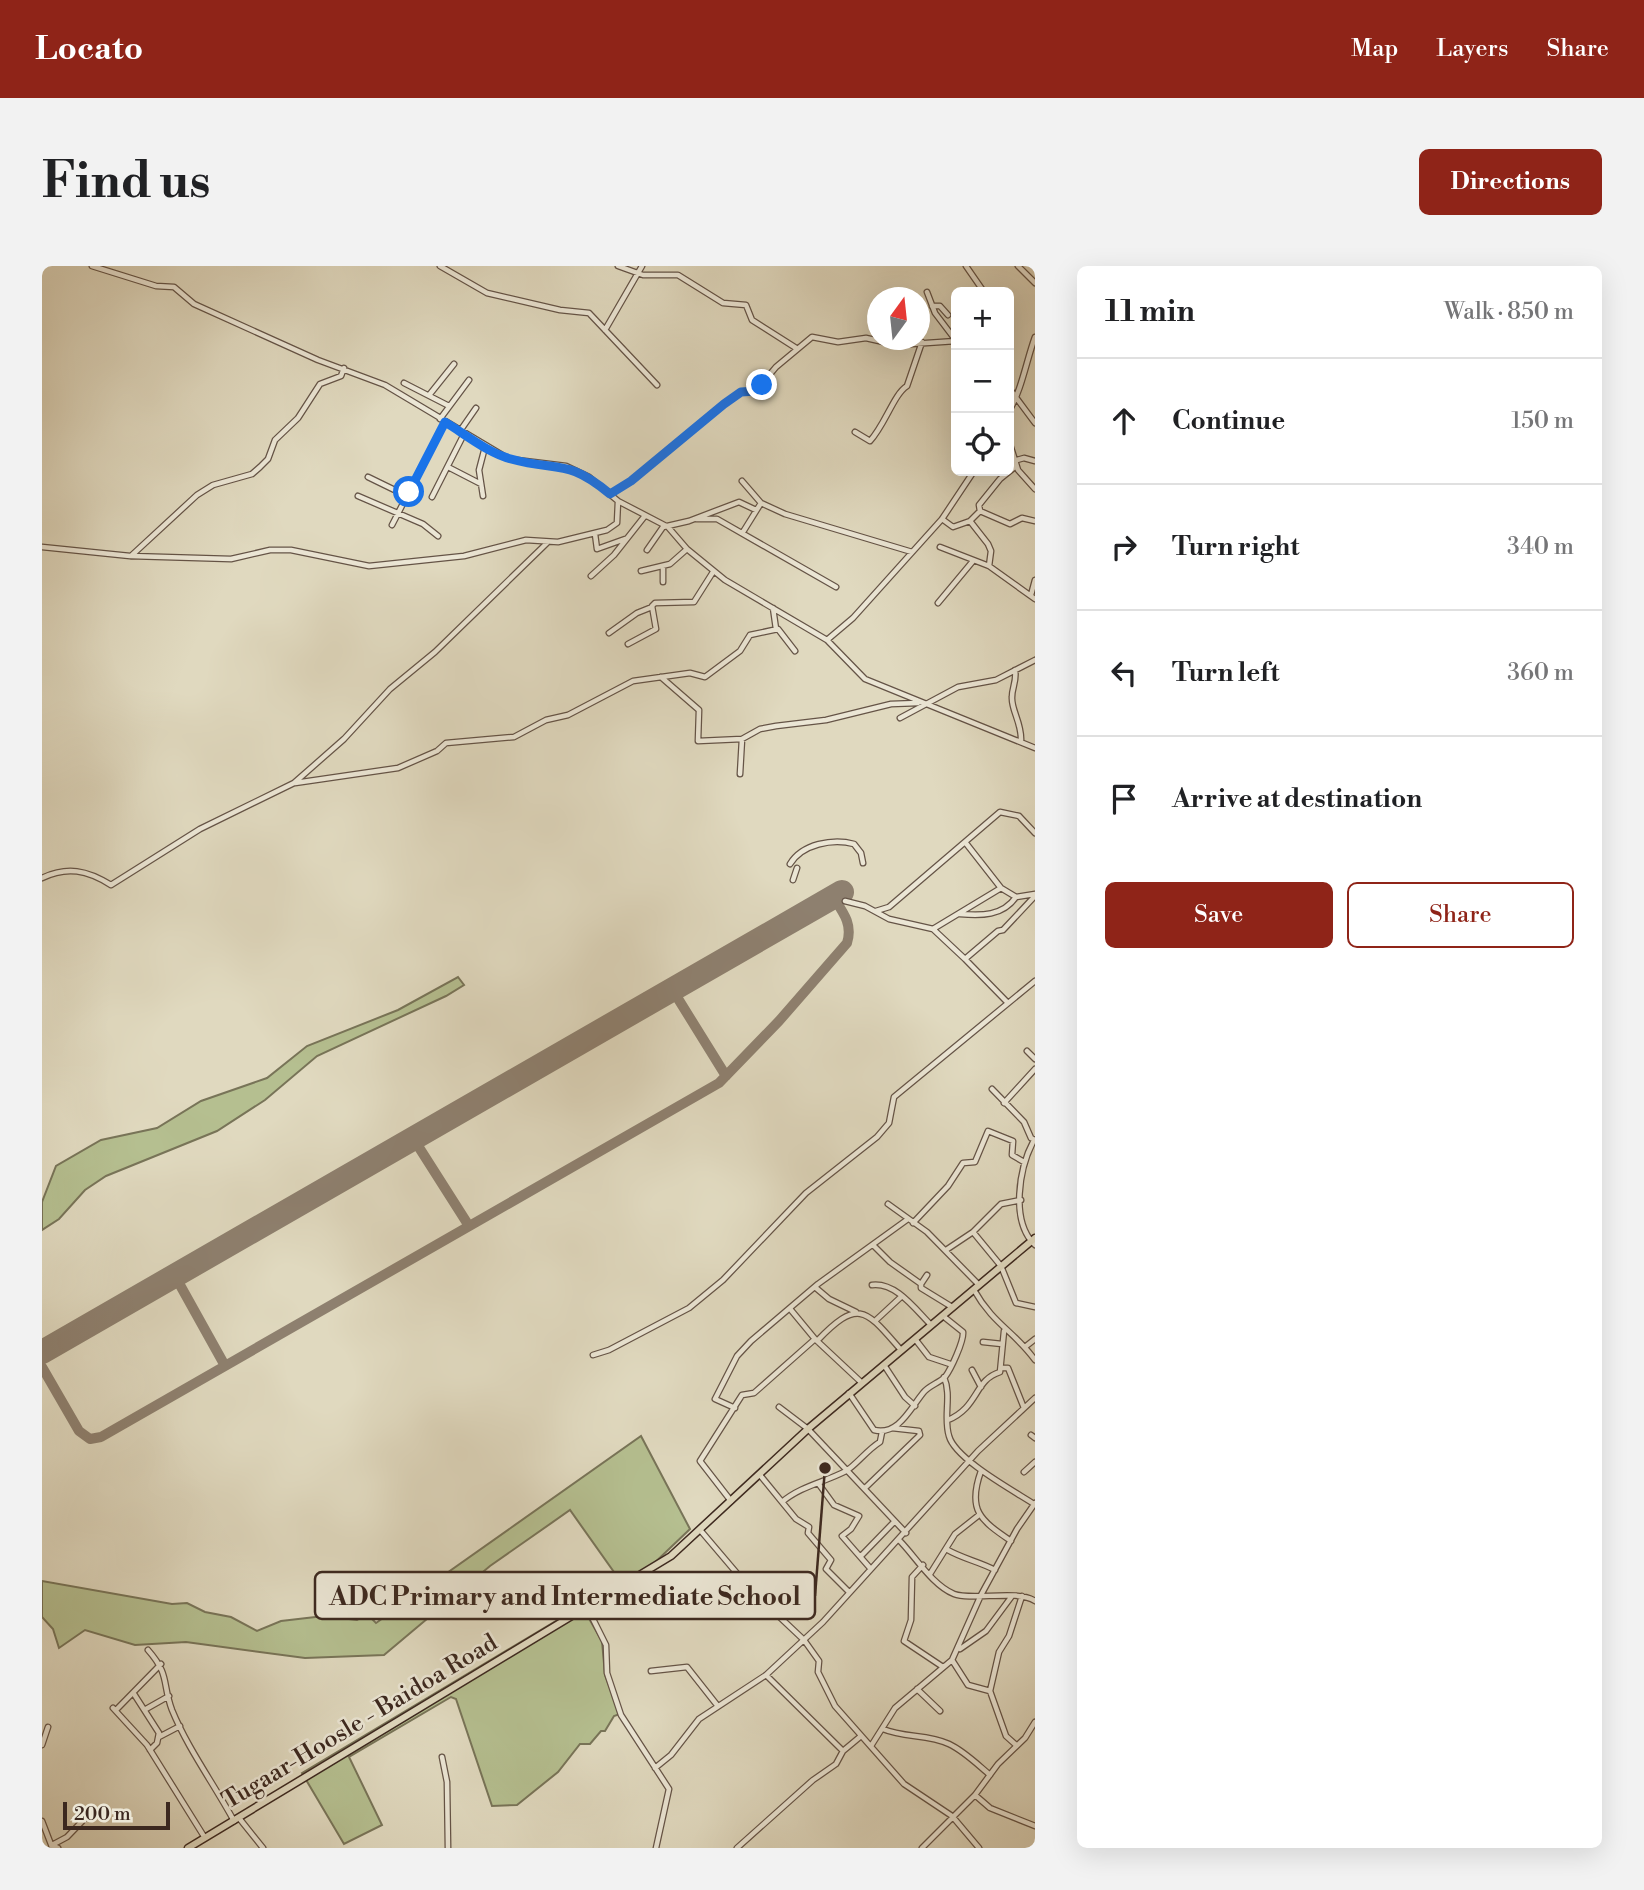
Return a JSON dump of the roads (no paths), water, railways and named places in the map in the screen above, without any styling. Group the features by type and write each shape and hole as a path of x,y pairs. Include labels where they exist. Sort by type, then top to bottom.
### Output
{"main road":[{"name":"Tugaar-Hoosle - Baidoa Road","path":"188,1848 671,1556 693,1539 808,1429 1001,1266 1034,1242"}],"street":[{"path":"92,266 156,286 174,287 194,304 318,360 385,385 509,459 566,466 589,477 618,501 644,517 668,527 687,550 713,572 827,640 865,679 1035,748"},
{"path":"440,266 487,293 560,310 584,311 657,385"},
{"path":"618,266 639,274 670,273"},
{"path":"605,330 642,266"},
{"path":"663,266 670,273 687,280 723,303 747,305 752,320 796,348 802,348 815,337 838,342 867,338"},
{"path":"966,266 981,287"},
{"path":"1018,266 1035,283"},
{"path":"930,301 951,334"},
{"path":"931,306 940,306 948,316"},
{"path":"1035,337 1025,363 1025,374 1014,395 1035,423"},
{"path":"930,342 951,340"},
{"path":"610,494 631,481 741,392 756,391 796,348"},
{"path":"855,432 870,441 882,427 900,390 907,386 919,350"},
{"path":"430,394 454,364"},
{"path":"130,556 197,495 213,485 233,482 240,476 252,474 260,467 268,459 275,440 298,418 320,384 341,376 344,368"},
{"path":"392,525 449,406 470,380"},
{"path":"404,383 449,406"},
{"path":"432,497 476,408"},
{"path":"483,496 480,462 485,447"},
{"path":"1014,454 1035,489"},
{"path":"980,511 979,505 1017,463 1024,458 1035,461"},
{"path":"447,467 482,485"},
{"path":"827,640 853,618 942,519 971,476"},
{"path":"368,477 407,496"},
{"path":"742,481 761,503 826,528 912,552"},
{"path":"358,496 397,516 423,524 438,537"},
{"path":"42,547 130,556 231,559 270,550 291,550 369,566 464,556 526,540 547,543 595,534 617,523 618,501"},
{"path":"648,550 663,527 696,519 719,507 739,502 756,510"},
{"path":"743,532 761,503"},
{"path":"942,519 953,527 970,521 980,511"},
{"path":"980,511 1010,524 1021,518 1035,521"},
{"path":"591,576 628,538 644,517"},
{"path":"696,519 717,519 836,587"},
{"path":"970,521 991,551 989,566"},
{"path":"595,534 597,549 628,538"},
{"path":"42,878 60,869 70,869 87,873 111,885 200,829 294,783 344,739 390,689 435,652 547,543"},
{"path":"940,547 989,566 1033,597 1035,580"},
{"path":"641,571 664,567 687,550"},
{"path":"938,603 973,561"},
{"path":"663,582 664,567"},
{"path":"609,633 655,603 694,602 713,572"},
{"path":"628,644 656,629 652,607"},
{"path":"772,607 776,629 795,651"},
{"path":"294,783 398,768 437,751 446,743 514,737 546,720 568,715 615,688 633,681 690,673 705,677 740,651 750,635 776,629"},
{"path":"900,718 958,687 996,680 1035,660"},
{"path":"1015,670 1017,682 1011,700 1021,724 1021,741"},
{"path":"661,677 699,710 698,741 733,741 776,726 826,720 891,704 923,704"},
{"path":"733,741 742,737"},
{"path":"700,742 718,743 742,737"},
{"path":"740,774 742,737"},
{"path":"875,912 889,907 1000,812 1019,816 1035,833"},
{"path":"790,864 795,856 831,840 854,844 861,853 863,863"},
{"path":"965,842 1001,888 1016,897 1035,895"},
{"path":"793,880 797,868"},
{"path":"933,929 1001,888"},
{"path":"965,959 998,931 1003,930 1035,895"},
{"path":"959,914 981,916 995,912 1009,907 1016,897"},
{"path":"845,901 933,929 1008,1003"},
{"path":"593,1355 609,1350 700,1300 806,1193 877,1137 889,1123 894,1097 1035,981"},
{"path":"1027,1051 1035,1059"},
{"path":"1004,1103 1035,1069"},
{"path":"992,1089 1024,1122 1034,1140 1024,1162 1021,1200 1021,1227 1034,1242"},
{"path":"735,1408 715,1399 740,1352 816,1287 911,1221 948,1186 963,1163 975,1162 988,1131 1013,1141 1012,1155 1024,1162"},
{"path":"946,1250 973,1232 1001,1204 1021,1200"},
{"path":"888,1204 946,1250 976,1287 984,1307 1004,1331 1025,1347 1035,1360"},
{"path":"973,1232 1001,1266 1016,1303 1035,1307"},
{"path":"873,1245 890,1262 921,1283"},
{"path":"927,1275 921,1288 952,1307"},
{"path":"872,1286 890,1288 902,1296 931,1325"},
{"path":"816,1287 829,1299 856,1312 870,1315 901,1350"},
{"path":"875,1321 902,1296"},
{"path":"791,1310 816,1340 862,1383"},
{"path":"731,1502 699,1462 722,1421 735,1408 742,1395 754,1393 839,1319 856,1312"},
{"path":"849,1394 874,1430 882,1432 892,1428 915,1406 922,1394 944,1377 964,1336 942,1315"},
{"path":"948,1420 962,1415 990,1375 1000,1372 1004,1331"},
{"path":"915,1339 929,1357 950,1364"},
{"path":"1025,1347 1035,1339"},
{"path":"983,1342 1002,1344"},
{"path":"884,1364 905,1397 915,1406"},
{"path":"1001,1368 1008,1368 1024,1408"},
{"path":"972,1370 981,1387"},
{"path":"871,1746 895,1707 953,1660 981,1595 1035,1504 981,1471 952,1443 948,1420 948,1386 944,1377"},
{"path":"655,1768 671,1755 699,1719 766,1675 804,1640 970,1461 1035,1398"},
{"path":"1029,1403 1035,1410"},
{"path":"779,1407 808,1429 906,1533"},
{"path":"865,1488 920,1435 919,1431 892,1428"},
{"path":"782,1502 818,1482 823,1483 847,1471 862,1454 880,1442 882,1432"},
{"path":"1024,1472 1035,1462"},
{"path":"981,1471 974,1502 979,1515 1011,1541"},
{"path":"760,1475 796,1520 809,1527 808,1533 831,1560 826,1569 849,1591"},
{"path":"818,1482 834,1504 859,1516 851,1529 842,1536 870,1568"},
{"path":"930,1574 955,1534 979,1515"},
{"path":"861,1556 894,1522"},
{"path":"701,1531 752,1591 804,1640 819,1661 818,1672 835,1706 861,1736 904,1783 952,1816 979,1848"},
{"path":"899,1540 930,1574 956,1595 1022,1596 1035,1601"},
{"path":"946,1549 966,1561 982,1563 995,1570"},
{"path":"923,1565 912,1577 911,1620 904,1642 943,1667"},
{"path":"960,1649 986,1631 1012,1596"},
{"path":"1016,1745 1006,1736 990,1691 999,1652 1009,1636 1022,1596"},
{"path":"587,1607 606,1645 607,1674 621,1715 667,1785 669,1795 656,1847 649,1848"},
{"path":"148,1650 161,1664 180,1726 237,1819 264,1848"},
{"path":"953,1660 968,1685 990,1691"},
{"path":"161,1664 134,1694 115,1709 150,1750 205,1838"},
{"path":"651,1671 687,1667 717,1705"},
{"path":"766,1675 843,1751"},
{"path":"917,1689 940,1712"},
{"path":"134,1694 146,1709 159,1737"},
{"path":"146,1709 169,1696"},
{"path":"922,1848 975,1795 1016,1745 1025,1738 1035,1722"},
{"path":"150,1750 159,1737 180,1726"},
{"path":"42,1745 48,1727"},
{"path":"883,1729 897,1735 911,1735 949,1744 990,1775"},
{"path":"737,1848 813,1780 836,1764 843,1751 861,1736"},
{"path":"442,1757 447,1782 448,1848"},
{"path":"975,1795 998,1813 1035,1826"},
{"path":"52,1847 67,1837 94,1809"},
{"path":"42,1821 52,1847"},
{"path":"52,1847 58,1848"}],"waterway":[{"path":"1024,269 1035,280"}],"place":[{"name":"ADC Primary and Intermediate School","path":"825,1468"}]}
